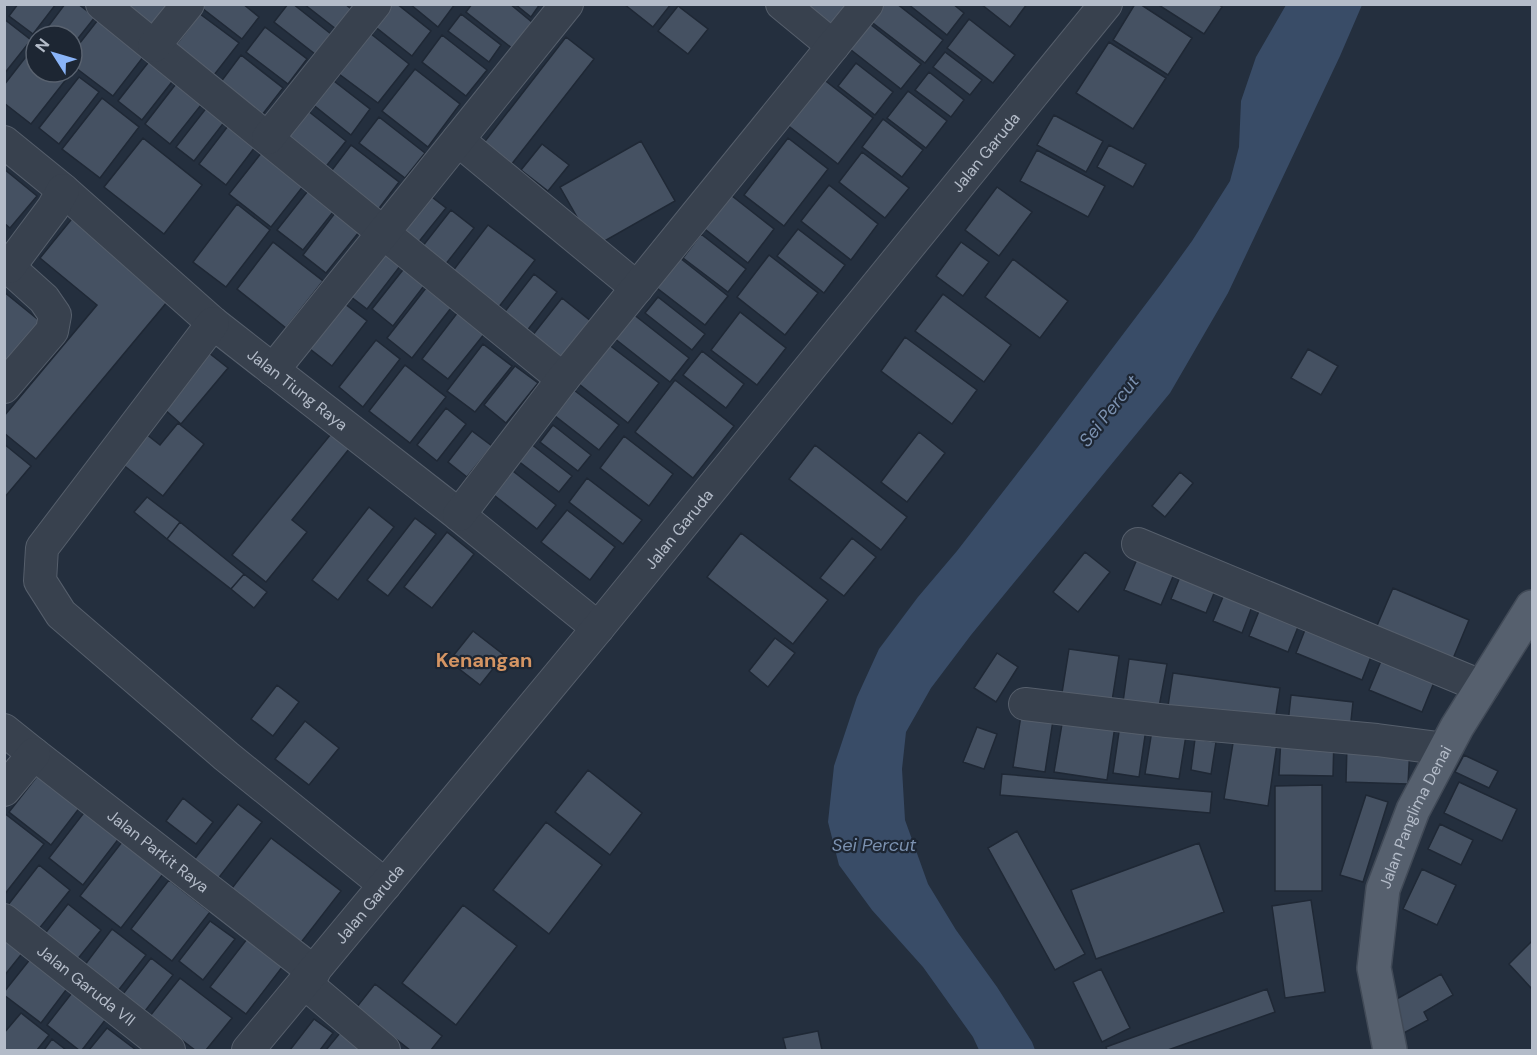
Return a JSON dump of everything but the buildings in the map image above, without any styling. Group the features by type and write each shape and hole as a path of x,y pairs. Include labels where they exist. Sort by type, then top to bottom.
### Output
{"main road":[{"name":"Jalan Panglima Denai","path":"1390,1050 1374,968 1383,889 1413,810 1446,749 1533,608"}],"street":[{"path":"102,4 563,379"},
{"path":"154,46 189,4"},
{"path":"268,138 375,4"},
{"path":"273,370 567,4"},
{"path":"782,4 832,46"},
{"path":"459,514 563,379 867,4"},
{"name":"Jalan Garuda","path":"248,1050 598,628 1106,4"},
{"path":"458,140 637,288"},
{"name":"Jalan Tiung Raya","path":"4,142 63,190 213,323 459,514 598,628"},
{"path":"4,387 52,331 55,315 44,299 7,265 53,208 63,190"},
{"path":"213,323 42,548 40,581 61,614 226,756 385,885"},
{"path":"1138,544 1483,687"},
{"path":"1025,704 1167,721 1377,740 1446,749"},
{"name":"Jalan Parkit Raya","path":"4,730 309,977 384,1050"},
{"path":"4,790 34,754"},
{"name":"Jalan Garuda VII","path":"4,920 169,1050"}],"water":[{"name":"Sei Percut","path":"1286,5 1362,5 1228,293 1170,393 971,635 931,688 906,732 902,769 905,820 928,884 956,930 997,987 1035,1050 979,1050 973,1037 923,967 872,910 839,865 828,822 834,766 857,697 879,649 1037,448 1161,284 1192,241 1230,181 1239,147 1241,101 1256,57"}],"district":[{"name":"Kenangan","path":"484,660"}]}
